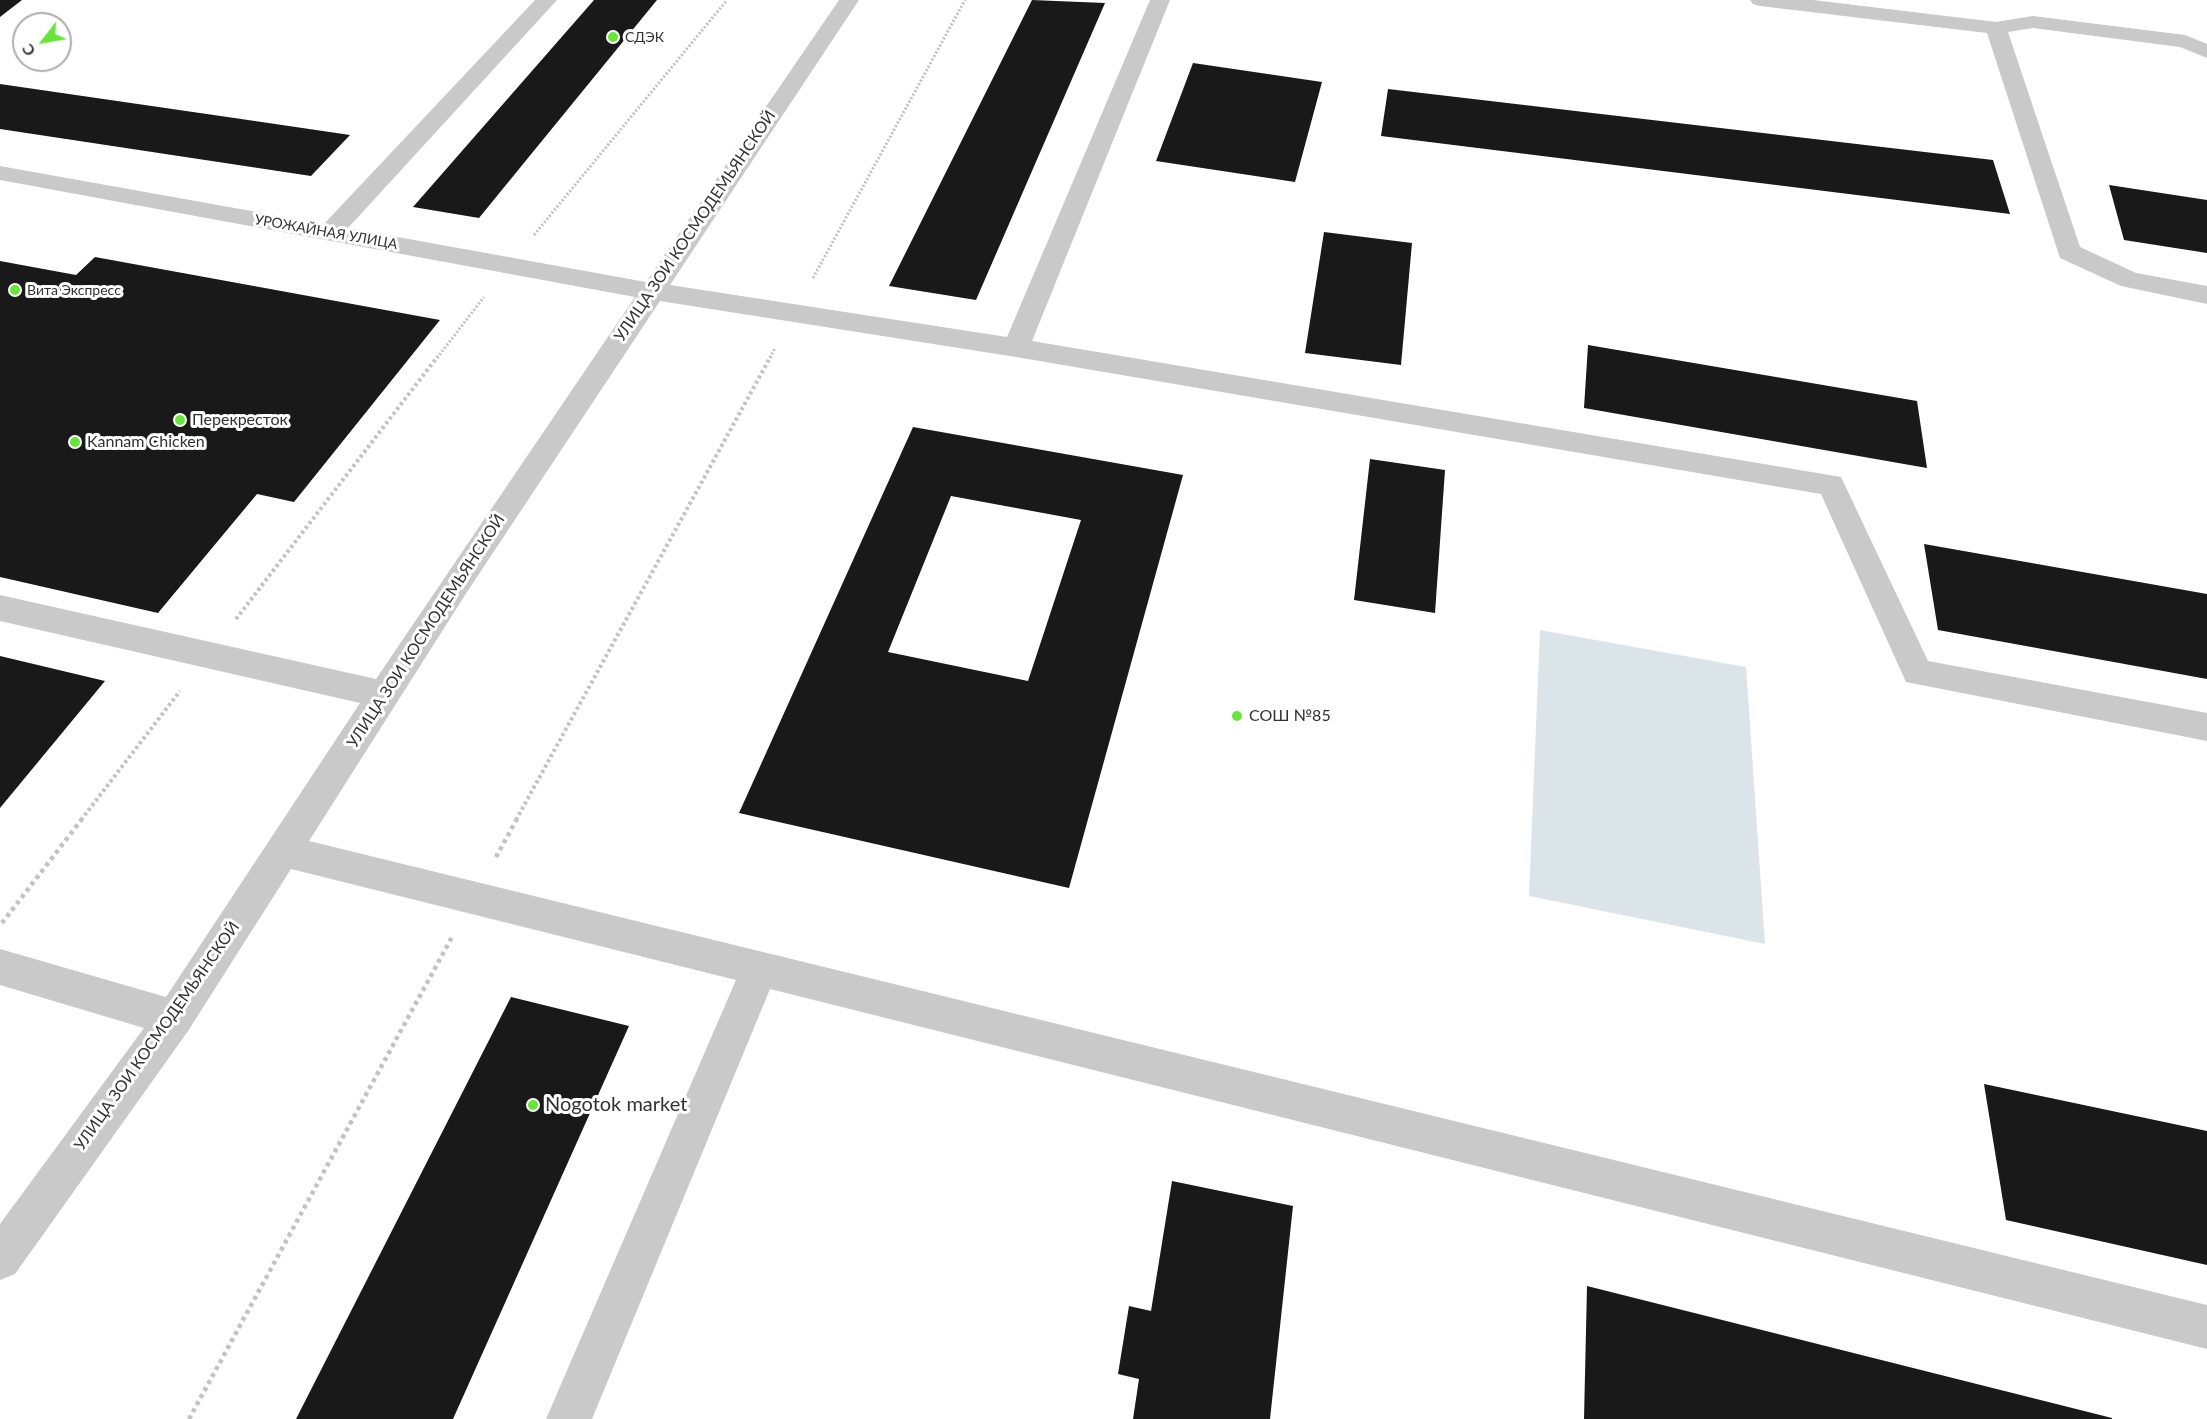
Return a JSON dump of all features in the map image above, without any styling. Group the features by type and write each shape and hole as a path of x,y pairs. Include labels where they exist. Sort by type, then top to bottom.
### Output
{"street":[{"path":"329,232 547,0"},
{"name":"УЛИЦА ЗОИ КОСМОДЕМЬЯНСКОЙ","path":"0,1259 174,1018 456,583 849,0"},
{"path":"1016,348 1160,0"},
{"path":"1760,0 1996,28 2033,22 2186,41 2207,52"},
{"path":"2026,0 2033,22"},
{"path":"1996,28 2069,252 2130,280 2207,294"},
{"name":"УРОЖАЙНАЯ УЛИЦА","path":"0,173 651,291 1016,348 1831,484 1917,672 2207,727"},
{"path":"0,608 385,695"},
{"path":"284,851 2207,1327"},
{"path":"0,968 174,1018"},
{"path":"569,1419 760,969"}],"path":[{"path":"0,926 509,265 727,0"},
{"path":"189,1419 965,0"}],"shaded area":[{"path":"1540,630 1746,667 1765,944 1529,896"}],"building":[{"path":"0,0 22,0 0,17"},
{"path":"594,0 657,0 479,218 413,207"},
{"path":"1032,0 1105,3 976,300 889,286"},
{"path":"1193,63 1322,82 1295,182 1156,161"},
{"path":"0,84 350,135 311,176 0,129"},
{"path":"1388,89 1993,160 2010,214 1381,136"},
{"path":"2109,185 2207,200 2207,253 2124,240"},
{"path":"1324,232 1412,243 1401,365 1305,353"},
{"name":"Перекресток","path":"95,257 440,320 294,502 257,494 158,613 0,577 0,261 76,275"},
{"path":"1588,345 1917,401 1927,468 1584,408"},
{"path":"913,427 1183,475 1069,888 739,813","holes":["951,496 1081,520 1028,681 888,652"]},
{"path":"1370,459 1445,470 1435,613 1354,600"},
{"path":"1924,544 2207,594 2207,679 1938,630"},
{"path":"0,656 105,681 0,808"},
{"path":"511,997 629,1026 453,1419 296,1419"},
{"path":"1984,1084 2207,1131 2207,1265 2006,1220"},
{"path":"1172,1181 1293,1206 1270,1419 1133,1419 1139,1379 1118,1374 1129,1306 1151,1311"},
{"path":"1587,1286 2112,1418 2112,1419 1584,1419"}],"place":[{"name":"СДЭК","path":"613,37"},
{"name":"Вита Экспресс","path":"15,290"},
{"name":"Перекресток","path":"180,420"},
{"name":"Kannam Chicken","path":"75,442"},
{"name":"СОШ №85","path":"1237,716"},
{"name":"Nogotok market","path":"533,1105"}]}
